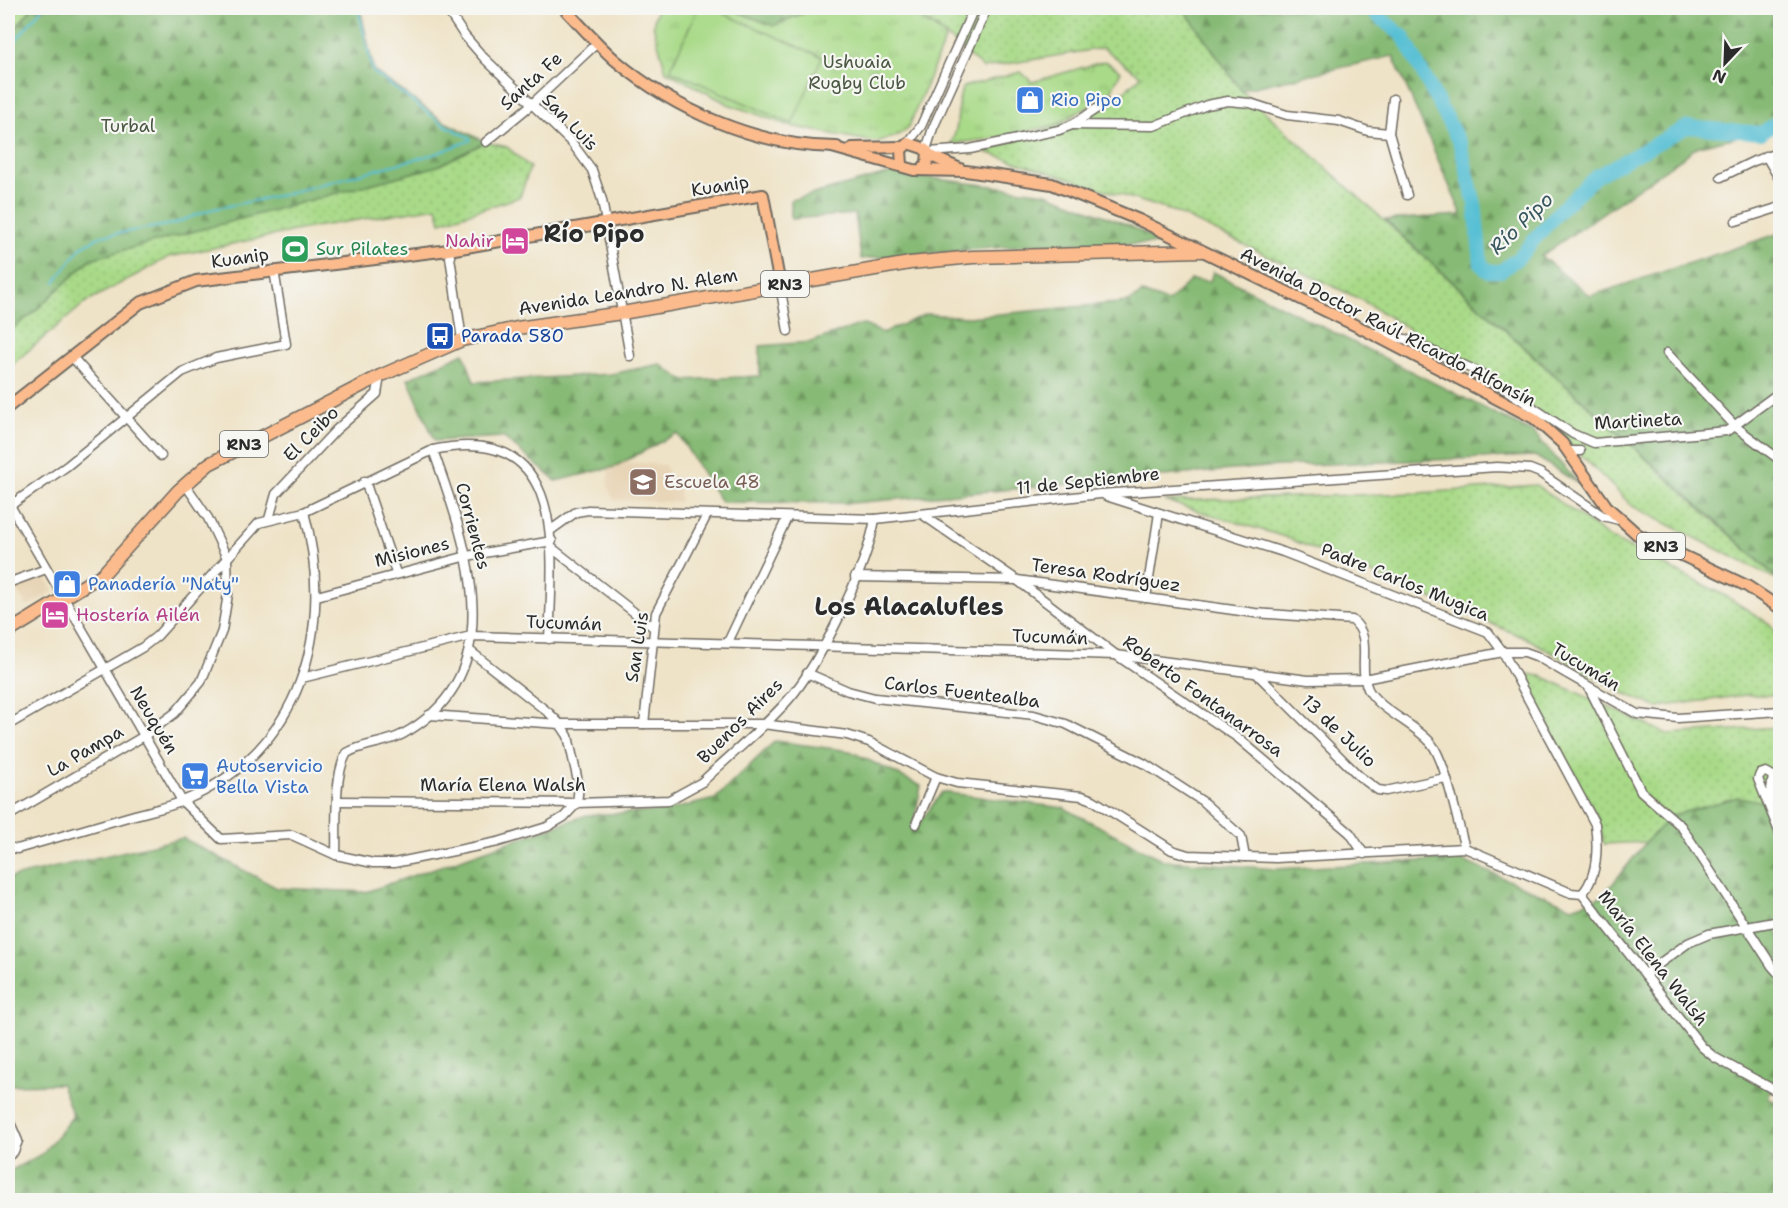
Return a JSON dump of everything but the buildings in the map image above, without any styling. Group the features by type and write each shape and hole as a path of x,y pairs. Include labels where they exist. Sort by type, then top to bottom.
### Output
{"highway":[{"name":"Avenida Leandro N. Alem","path":"8,632 64,599 111,567 185,484 226,453 380,376 462,340 517,328 622,313 940,259 1201,251"}],"main road":[{"path":"564,8 597,43 637,76 698,112 775,139 832,147 902,165 909,169 966,171"},
{"path":"832,147 905,145 928,152 966,171"},
{"path":"902,165 900,156 905,145"},
{"path":"922,169 927,163 928,152"},
{"name":"Avenida Doctor Raúl Ricardo Alfonsín","path":"966,171 1029,180 1074,192 1139,220 1367,331 1534,418 1568,451 1606,507 1637,534 1747,586 1780,608"},
{"name":"Kuanip","path":"8,407 73,358 126,313 159,294 196,281 449,250 764,195 780,285"}],"street":[{"name":"San Luis","path":"446,8 464,35 583,156 597,182 630,356"},
{"path":"905,145 921,126 974,8"},
{"path":"987,8 933,128 928,152 970,149 1072,125 1154,126 1207,105 1228,100 1250,103 1287,115 1340,122 1368,131 1389,133"},
{"name":"Santa Fe","path":"486,142 531,105 597,43"},
{"path":"1394,99 1389,133 1407,195"},
{"path":"1072,125 1105,103"},
{"path":"1721,177 1780,152"},
{"path":"1766,156 1780,180"},
{"path":"1736,221 1780,207"},
{"path":"449,250 462,340"},
{"path":"8,505 67,466 193,366 216,358 286,344 274,270"},
{"path":"780,285 788,331"},
{"name":"Martineta","path":"1367,331 1405,339 1479,372 1573,434 1594,443 1727,431 1736,427 1780,392"},
{"path":"1666,353 1736,427 1780,460"},
{"path":"73,358 161,456"},
{"name":"El Ceibo","path":"269,519 276,494 336,430 377,394 380,376"},
{"path":"8,725 157,636 250,531 269,519 304,512 433,450 471,445 489,447 516,460 535,480 543,496 551,530 549,639"},
{"name":"Corrientes","path":"338,801 343,760 354,749 403,734 429,715 456,684 470,651 471,591 467,556 433,450"},
{"name":"Martineta","path":"1568,451 1580,451"},
{"name":"11 de Septiembre","path":"551,530 576,512 588,510 875,519 1100,494 1520,468 1540,473 1603,516 1619,520"},
{"path":"365,481 396,573"},
{"name":"La Pampa","path":"8,816 144,736 175,713 190,698 214,655 228,594 227,558 208,518 185,484"},
{"name":"Padre Carlos Mugica","path":"1100,494 1315,564 1488,632 1503,652 1595,824 1597,839 1592,877 1582,894"},
{"name":"Neuquén","path":"8,505 182,801 221,838 292,835 357,862 394,863 498,842 547,827 564,817 577,803"},
{"path":"9,849 182,801 244,765 260,749 291,704 302,678 314,627 317,596 312,542 304,512"},
{"path":"1146,598 1159,513"},
{"name":"San Luis","path":"644,724 656,613 707,515"},
{"name":"Roberto Fontanarrosa","path":"923,515 1017,580 1116,655 1238,738 1275,767 1350,833 1364,854"},
{"path":"728,642 787,518"},
{"name":"Buenos Aires","path":"669,800 702,782 793,694 824,647 855,578 872,535 875,519"},
{"path":"552,544 654,627"},
{"name":"Misiones","path":"317,596 396,573 467,556 552,544"},
{"path":"8,583 46,569"},
{"name":"Teresa Rodríguez","path":"855,578 1017,580 1255,613 1352,620 1359,626 1363,635 1364,679"},
{"name":"Tucumán","path":"302,678 471,636 1116,655 1308,680 1364,679 1503,652 1525,652 1536,656 1637,714 1658,718 1780,711"},
{"path":"470,651 560,724 568,736 579,786 577,803"},
{"name":"13 de Julio","path":"1255,672 1359,776 1378,790 1386,791 1445,778"},
{"name":"Carlos Fuentealba","path":"807,673 848,691 875,698 1034,715 1066,724 1145,764 1202,801 1241,836 1245,857"},
{"path":"1364,679 1375,698 1422,733 1433,745 1465,848"},
{"path":"1588,687 1641,790 1681,826 1780,975"},
{"path":"429,715 560,724 762,724 847,735 869,742 936,777 916,824"},
{"name":"María Elena Walsh","path":"936,777 957,783 1088,798 1107,807 1172,850 1188,855 1276,858 1465,848 1571,893 1582,894 1702,1047 1714,1058 1780,1093"},
{"name":"María Elena Walsh","path":"338,801 577,803 669,800"},
{"path":"336,855 338,801"},
{"path":"1769,803 1780,834"},
{"path":"1645,974 1688,943 1709,934 1780,921"},
{"path":"8,1118 17,1134 18,1141 11,1153"}],"shaded area":[{"name":"Escuela 48","path":"608,461 665,465 668,475 679,478 680,502 614,500 608,486"},
{"path":"45,576 54,591 27,607 14,585"}],"green space":[{"name":"Ushuaia Rugby Club","path":"874,7 905,13 933,27 946,37 908,129 894,137 875,142 790,126 728,104 666,71 653,25 657,8 727,8 773,26 819,9"},
{"path":"8,8 32,8 8,37"},
{"name":"Turbal","path":"32,8 360,8 374,71 445,122 486,142 438,166 91,259 32,314 8,332 8,37"},
{"path":"698,8 711,8 822,57 792,124 670,70"},
{"path":"727,8 823,8 773,26"},
{"path":"887,8 1183,8 1241,90 1780,581 1632,506 1528,402 1360,299 1172,211 985,152 1107,107 1141,76 1103,48 983,68 932,24"},
{"path":"1183,8 1780,8 1780,127 1699,146 1541,256 1590,296 1780,233 1780,580 1385,220 1462,215 1393,56 1241,90"},
{"name":"Rio Pipo","path":"1105,61 1121,71 1109,96 1055,125 996,138 951,144 963,87 1021,72 1032,82"},
{"path":"486,142 507,147 530,167 520,197 441,222 437,207 314,227 169,257 86,302 8,368 8,332 32,314 90,259"},
{"path":"891,173 1046,193 1128,225 1165,244 1040,244 861,259 855,214 791,219 791,200"},
{"path":"1213,272 1534,433 1579,484 1535,456 1279,466 852,503 721,502 677,433 614,467 556,481 503,437 435,441 408,379 464,353 474,382 611,374 660,364 683,380 760,376 760,346 811,342 862,324 883,333 926,314 968,317 1129,302 1142,293 1168,302 1191,280 1210,281"},
{"path":"1536,485 1612,539 1724,595 1770,624 1780,637 1780,695 1746,695 1657,707 1623,693 1530,640 1285,537 1165,501 1419,493"},
{"path":"1520,673 1541,676 1667,734 1780,727 1780,805 1738,797 1671,816 1646,842 1604,844 1598,818"},
{"path":"775,741 850,751 921,786 912,833 942,792 1064,808 1163,860 1276,869 1458,859 1572,907 1603,896 1646,842 1671,816 1738,797 1780,805 1780,928 1778,929 1780,942 1780,1068 1768,1098 1780,1104 1780,1200 8,1200 8,1172 42,1154 73,1116 61,1084 8,1085 8,878 183,838 277,888 366,892 587,815 665,811 715,799"}],"waterway":[{"path":"8,50 42,8"},
{"path":"358,8 373,72 443,124 470,138"},
{"name":"Río Pipo","path":"1368,8 1403,36 1460,144 1475,204 1481,264 1487,271 1501,271 1519,257 1561,209 1596,176 1687,127 1762,133 1780,120"},
{"path":"55,282 81,247 101,236 173,224 209,210 281,195 438,153 471,140"}],"place":[{"name":"Rio Pipo","path":"1030,100"},
{"name":"Nahir","path":"515,241"},
{"name":"Sur Pilates","path":"295,249"},
{"name":"Parada 580","path":"440,336"},
{"name":"Escuela 48","path":"643,482"},
{"name":"Panadería \"Naty\"","path":"67,584"},
{"name":"Hostería Ailén","path":"55,615"},
{"name":"Autoservicio Bella Vista","path":"195,776"}],"district":[{"name":"Río Pipo","path":"594,234"},
{"name":"Los Alacalufles","path":"909,607"}]}
